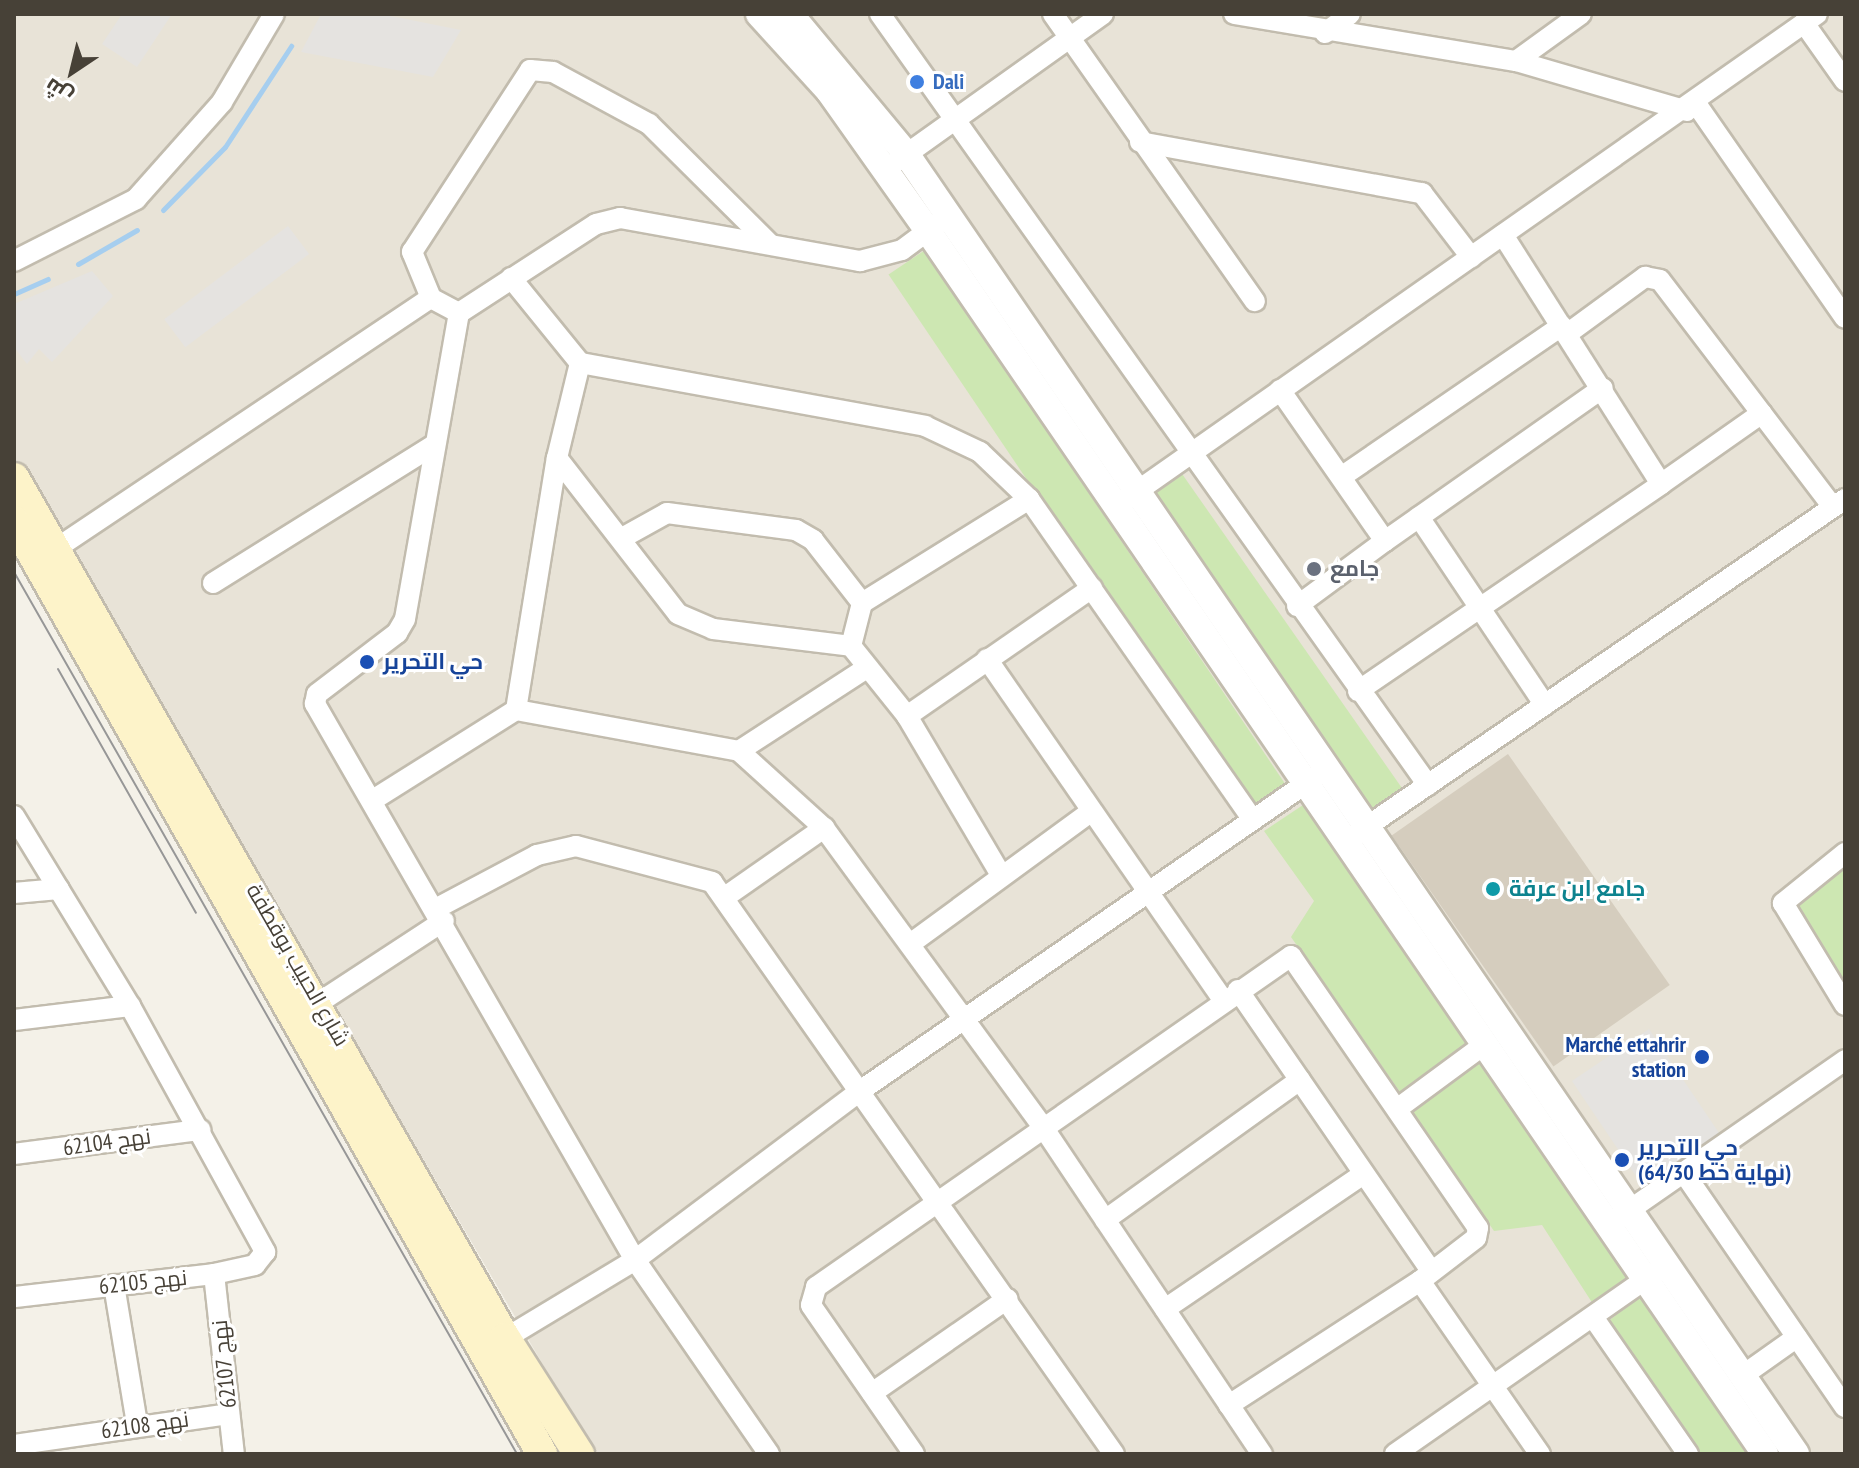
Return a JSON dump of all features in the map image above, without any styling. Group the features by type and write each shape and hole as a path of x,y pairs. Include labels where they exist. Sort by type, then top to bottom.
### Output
{"main road":[{"name":"شارع الحبيب بوقطفة","path":"14,478 320,1002 505,1338 579,1454"},
{"name":"شارع الحبيب بوقطفة","path":"14,521 480,1355 542,1454"}],"street":[{"path":"14,261 136,199 222,102 274,14"},
{"path":"759,14 829,91 884,170 937,224 1618,1218 1765,1454"},
{"path":"790,14 907,155 937,224"},
{"path":"880,14 1193,452 1297,606 1428,785"},
{"path":"1053,14 1140,142 1255,301"},
{"path":"884,170 956,123 1103,14"},
{"path":"1234,14 1325,33 1516,61 1692,108 1845,318"},
{"path":"1325,33 1350,14"},
{"path":"1516,61 1581,14"},
{"path":"1124,500 1471,257 1692,108 1810,18 1845,81"},
{"path":"459,313 431,298 413,260 416,240 530,70 553,72 649,124 770,244"},
{"path":"1140,142 1422,193 1471,257"},
{"path":"769,1454 635,1260 440,915 315,704 317,694 405,619 459,313 596,224 620,218 860,261 893,254 937,224"},
{"path":"1503,235 1603,388 1661,484"},
{"path":"1344,475 1653,276 1762,413 1839,503 1355,835"},
{"path":"511,278 580,363 925,426 980,452 1029,499 1253,820"},
{"path":"54,550 431,298"},
{"path":"516,710 557,458 580,363"},
{"path":"1297,606 1603,388"},
{"path":"1280,390 1344,475 1385,541"},
{"path":"1358,691 1762,413"},
{"path":"213,583 434,445"},
{"path":"557,458 678,614 696,624 851,646 907,716 1001,875"},
{"path":"851,646 862,603 1029,499"},
{"path":"622,538 667,513 796,530 813,540 862,603"},
{"path":"1419,517 1483,607 1545,705"},
{"path":"907,716 1092,588"},
{"path":"987,659 1149,893 1300,1080 1364,1174 1494,1389 1540,1454"},
{"path":"739,751 867,668"},
{"path":"373,800 516,710 739,751 824,828 1043,1127 1262,1454"},
{"path":"480,1355 635,1260 860,1091 1315,777"},
{"path":"910,944 1092,811"},
{"path":"14,816 130,1006 200,1130"},
{"path":"725,897 824,828"},
{"path":"1355,835 1485,1044 1618,1218"},
{"path":"320,1002 440,915 537,855 576,846 698,874 725,897 1114,1454"},
{"path":"1845,853 1783,903 1845,1005"},
{"path":"14,893 59,889"},
{"path":"914,1454 811,1295 936,1197 1043,1127 1285,956 1298,959 1401,1106 1478,1228 1476,1238 1426,1276 1229,1405"},
{"path":"14,1020 130,1006"},
{"path":"1401,1106 1485,1044"},
{"path":"1618,1218 1845,1060"},
{"path":"1105,1220 1300,1080"},
{"name":"نهج 62104","path":"14,1154 200,1130"},
{"name":"نهج 62105","path":"14,1297 214,1274 255,1265 265,1252 200,1130"},
{"path":"1684,1173 1845,1407"},
{"path":"1165,1309 1364,1174"},
{"path":"1395,1454 1494,1389 1655,1273"},
{"path":"1655,1273 1742,1376 1796,1454"},
{"name":"نهج 62107","path":"214,1274 234,1454"},
{"path":"114,1285 137,1424"},
{"path":"872,1393 1007,1299"},
{"path":"1593,1317 1688,1454"},
{"path":"1742,1376 1797,1337"},
{"name":"نهج 62108","path":"14,1445 137,1424 229,1414"}],"shaded area":[{"path":"14,14 1845,14 1845,1454 595,1454 14,456"},
{"path":"122,14 172,14 137,67 102,44"},
{"path":"321,14 381,14 461,30 433,77 301,52"},
{"path":"288,226 309,254 185,347 164,319"},
{"path":"92,271 113,296 52,362 39,349 27,364 14,347 14,304"},
{"path":"1649,1029 1726,1143 1649,1195 1572,1081"}],"green space":[{"path":"925,250 1288,788 1251,813 889,275"},
{"path":"1180,471 1403,790 1367,815 1144,496"},
{"path":"1306,803 1469,1042 1400,1092 1291,937 1314,901 1264,831"},
{"path":"1845,864 1845,989 1786,906"},
{"path":"1482,1058 1630,1276 1593,1304 1542,1225 1494,1231 1410,1110"},
{"path":"1641,1296 1750,1454 1696,1454 1607,1322"}],"building":[{"path":"1508,754 1670,985 1553,1066 1392,835"}],"waterway":[{"path":"163,210 225,147 291,46"},
{"path":"78,264 137,230"},
{"path":"14,294 48,279"}],"tram line":[{"path":"14,572 517,1454"},
{"path":"58,669 196,913"}],"place":[{"name":"Dali","path":"917,82"},
{"name":"جامع","path":"1314,569"},
{"name":"حي التحرير","path":"367,662"},
{"name":"جامع ابن عرفة","path":"1493,889"},
{"name":"Marché ettahrir station","path":"1702,1057"},
{"name":"حي التحرير (نهاية خط 64/30)","path":"1622,1160"}]}
